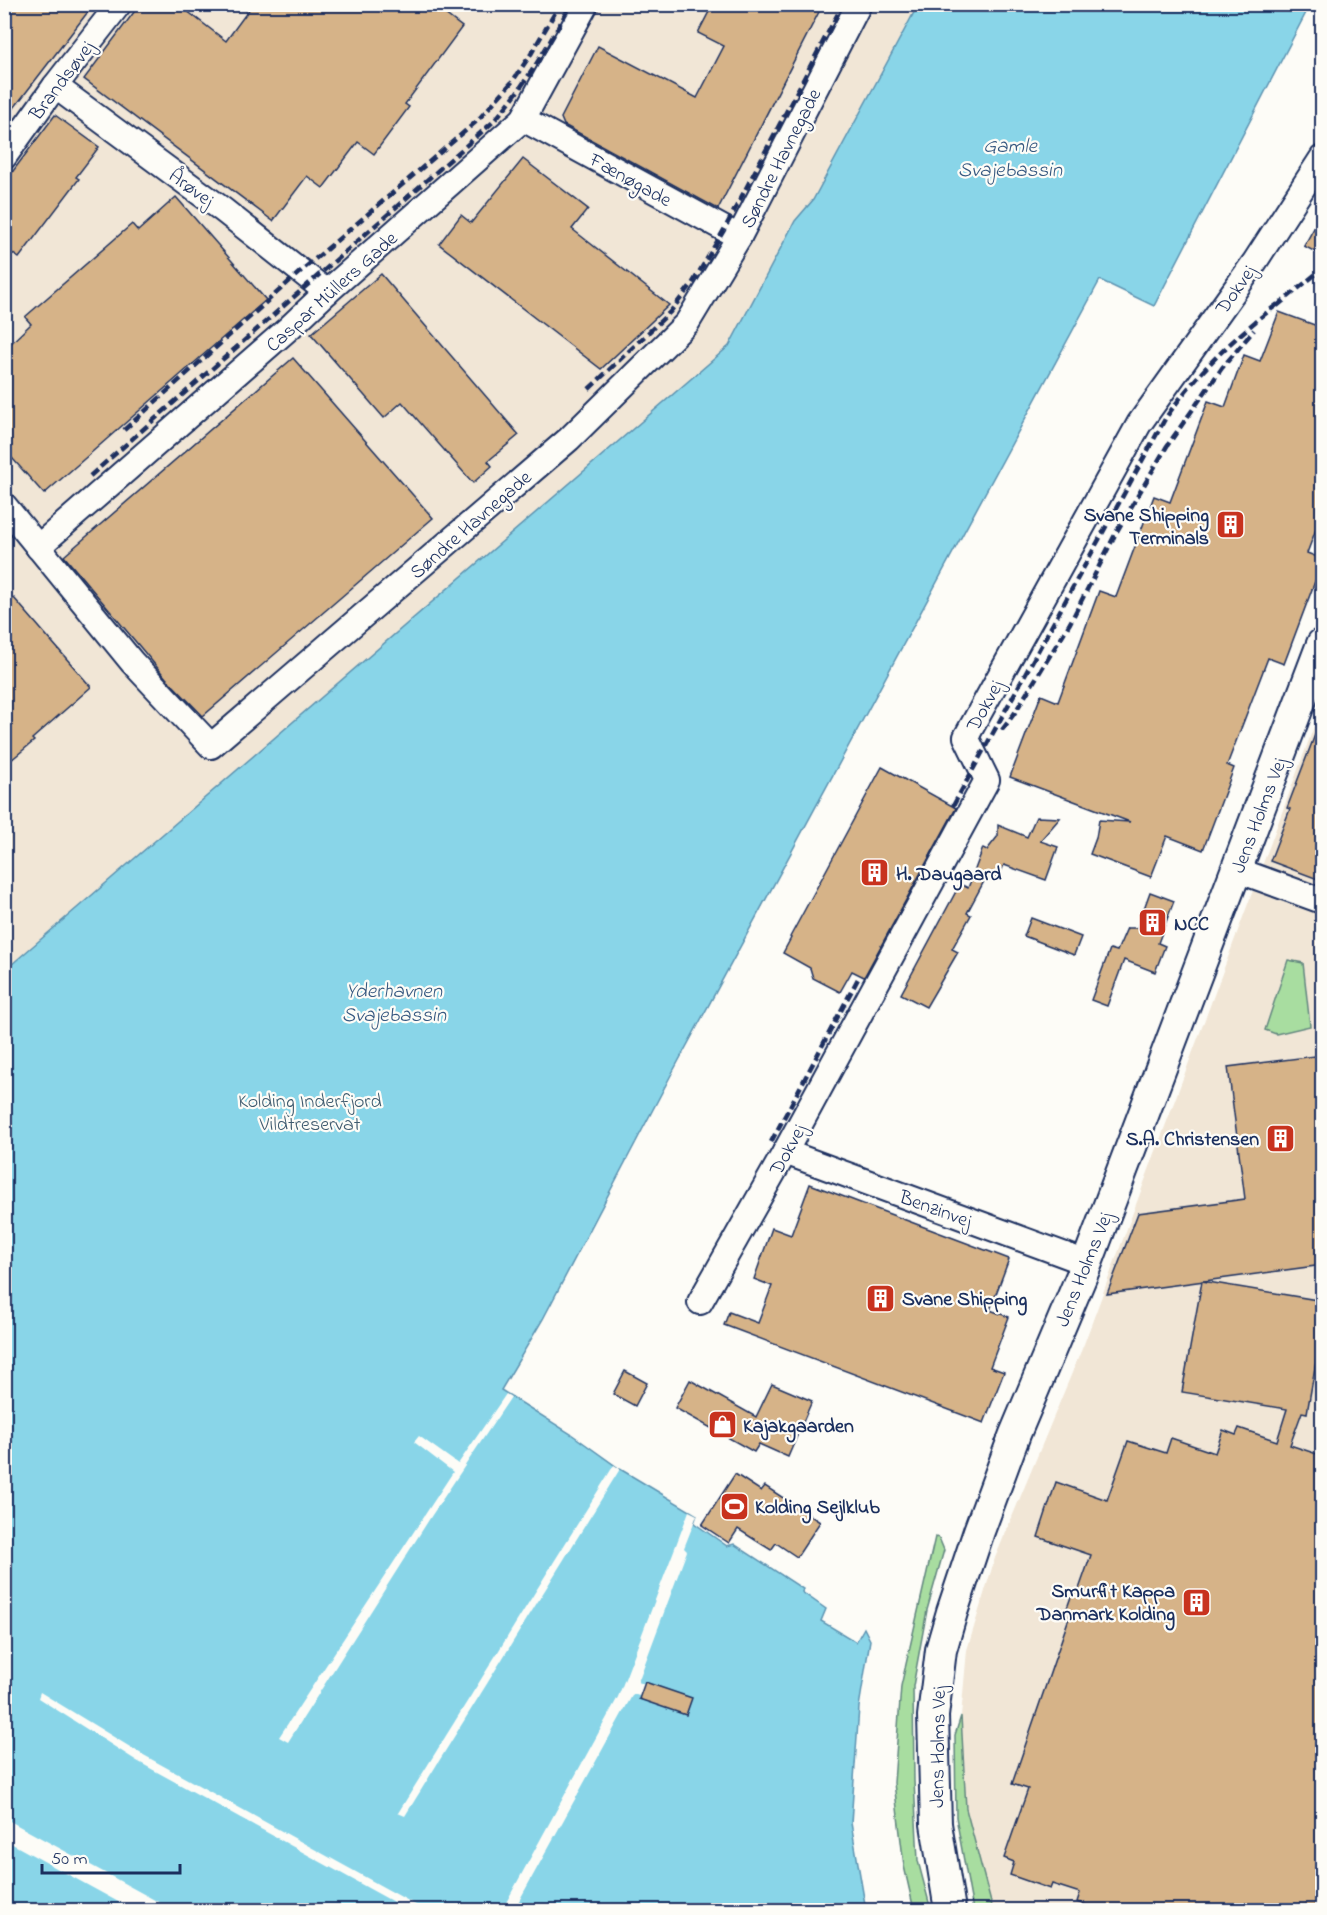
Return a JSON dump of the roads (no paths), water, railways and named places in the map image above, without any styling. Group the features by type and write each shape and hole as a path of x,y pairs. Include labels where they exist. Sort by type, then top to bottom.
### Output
{"main road":[{"name":"Jens Holms Vej","path":"950,1911 936,1824 933,1716 941,1650 952,1612 1012,1443 1087,1263 1323,644"}],"street":[{"name":"Brandsøvej","path":"4,157 55,86 119,4"},
{"name":"Caspar Müllers Gade","path":"38,547 289,328 523,119 586,4"},
{"name":"Søndre Havnegade","path":"4,505 132,662 211,746 569,439 687,323 740,237 859,4"},
{"name":"Årøvej","path":"55,86 223,210 327,292"},
{"name":"Fænøgade","path":"523,119 740,237"},
{"name":"Dokvej","path":"700,1302 785,1152 987,780 966,737 1139,424 1254,263 1323,158"},
{"path":"1237,870 1323,901"},
{"name":"Benzinvej","path":"785,1152 1087,1263"}],"water":[{"name":"Kolding Inderfjord Vildtreservat","path":"918,5 1310,5 1154,306 1100,280 671,1075 543,1319 501,1390 571,1434 620,1469 697,1515 694,1523 727,1546 734,1544 803,1589 802,1592 826,1609 821,1621 856,1642 864,1628 870,1640 859,1707 851,1823 866,1910 5,1910 4,971 729,346 795,221 813,200"}],"railway":[{"path":"124,430 301,271 477,121 512,82 560,4"},
{"path":"90,476 493,122 535,65 571,4"},
{"path":"589,389 670,312 692,284 724,230 843,4"},
{"path":"1277,306 1322,269"},
{"path":"953,806 1165,419 1218,355 1282,301"},
{"path":"1002,730 1070,623 1117,531 1167,446 1222,368 1254,330"},
{"path":"771,1142 860,975"}],"place":[{"name":"Svane Shipping Terminals","path":"1230,525"},
{"name":"H. Daugaard","path":"875,873"},
{"name":"NCC","path":"1153,923"},
{"name":"S.A. Christensen","path":"1280,1138"},
{"name":"Svane Shipping","path":"881,1298"},
{"name":"Kajakgaarden","path":"722,1425"},
{"name":"Kolding Sejlklub","path":"734,1506"},
{"name":"Smurfit Kappa Danmark Kolding","path":"1196,1602"}],"water label":[{"name":"Gamle Svajebassin","path":"1010,157"},
{"name":"Yderhavnen Svajebassin","path":"394,1002"}]}
